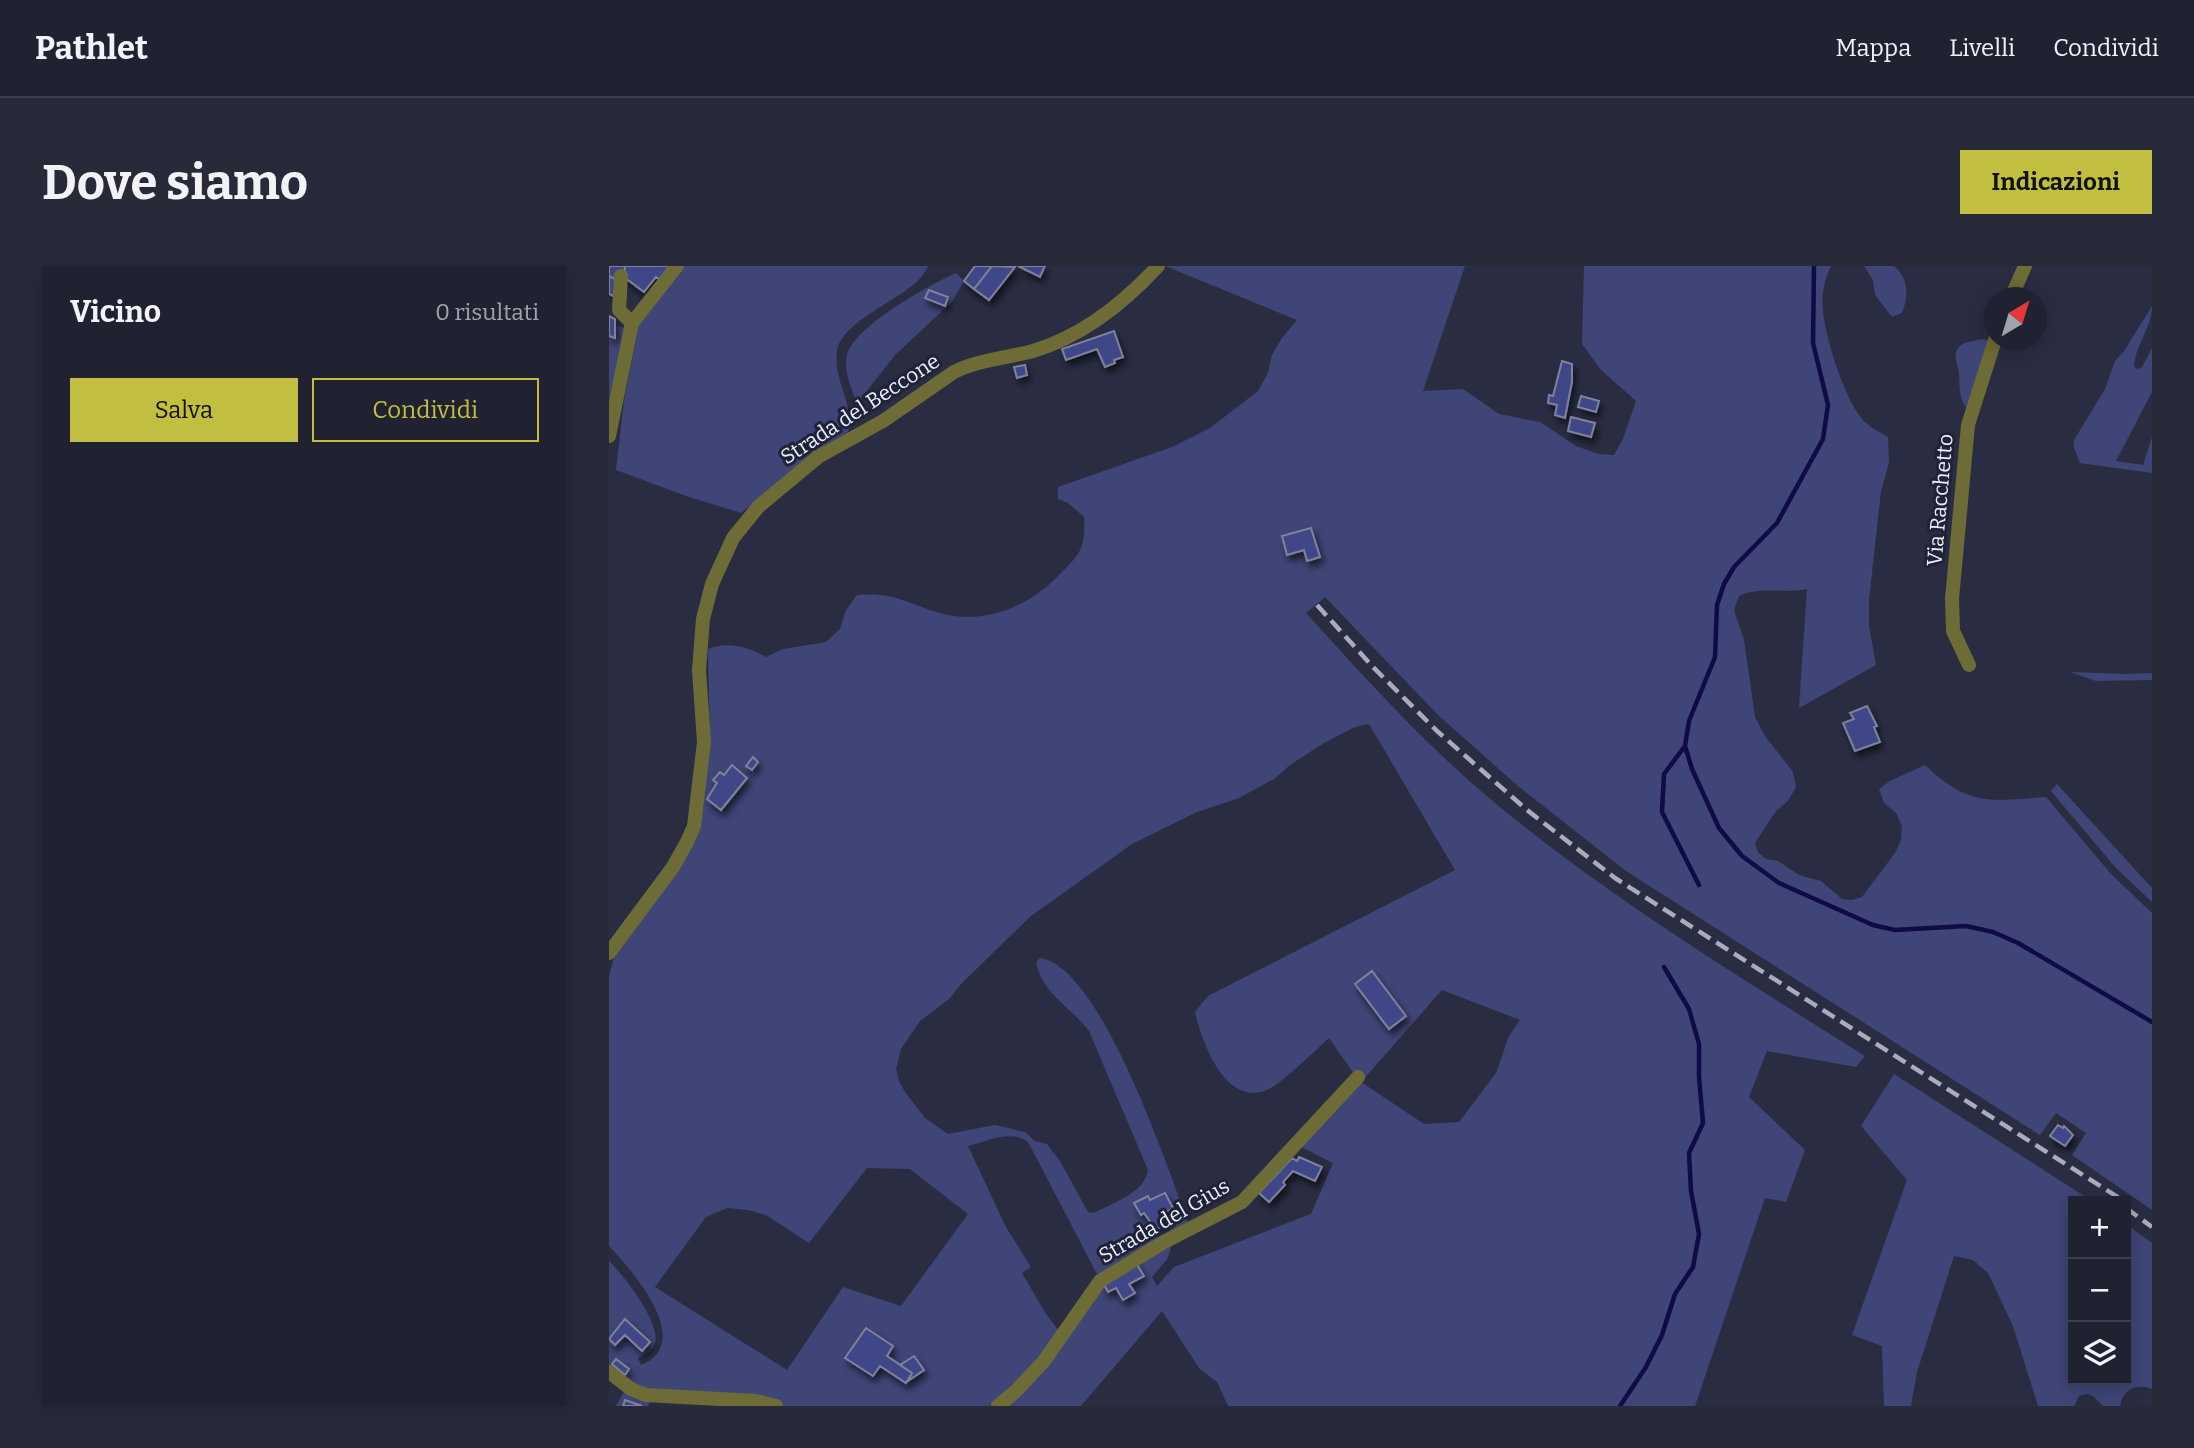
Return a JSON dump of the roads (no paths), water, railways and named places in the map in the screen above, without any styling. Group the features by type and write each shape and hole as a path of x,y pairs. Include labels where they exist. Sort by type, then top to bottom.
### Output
{"street":[{"path":"609,436 632,323 677,266"},
{"name":"Strada del Beccone","path":"609,953 673,867 694,826 704,742 699,670 706,600 723,556 745,520 818,457 891,416 954,373 967,366 1040,348 1092,325 1127,297 1158,266"},
{"path":"2016,287 2025,266"},
{"path":"621,276 619,310 632,323"},
{"name":"Via Racchetto","path":"1969,665 1952,631 1952,599 1966,440 1975,399 1991,350"},
{"name":"Strada del Gius","path":"997,1406 1016,1391 1044,1361 1100,1281 1164,1242 1242,1202 1358,1077"},
{"path":"609,1372 631,1389 646,1395 756,1401 776,1406"}],"waterway":[{"path":"1814,266 1813,343 1828,405 1823,439 1777,523 1734,567 1724,584 1717,605 1715,657 1689,721 1685,746 1692,769 1719,828 1742,856 1779,883 1873,925 1895,930 1966,926 1993,932 2018,943 2152,1022"},
{"path":"1685,746 1664,774 1662,812 1699,885"},
{"path":"1620,1406 1646,1367 1662,1335 1675,1294 1693,1267 1699,1234 1691,1191 1689,1153 1703,1123 1699,1044 1689,1009 1664,967"}],"railway":[{"path":"1317,605 1373,667 1437,731 1527,810 1615,878 2116,1196"},
{"path":"2131,1212 2152,1227"}]}
